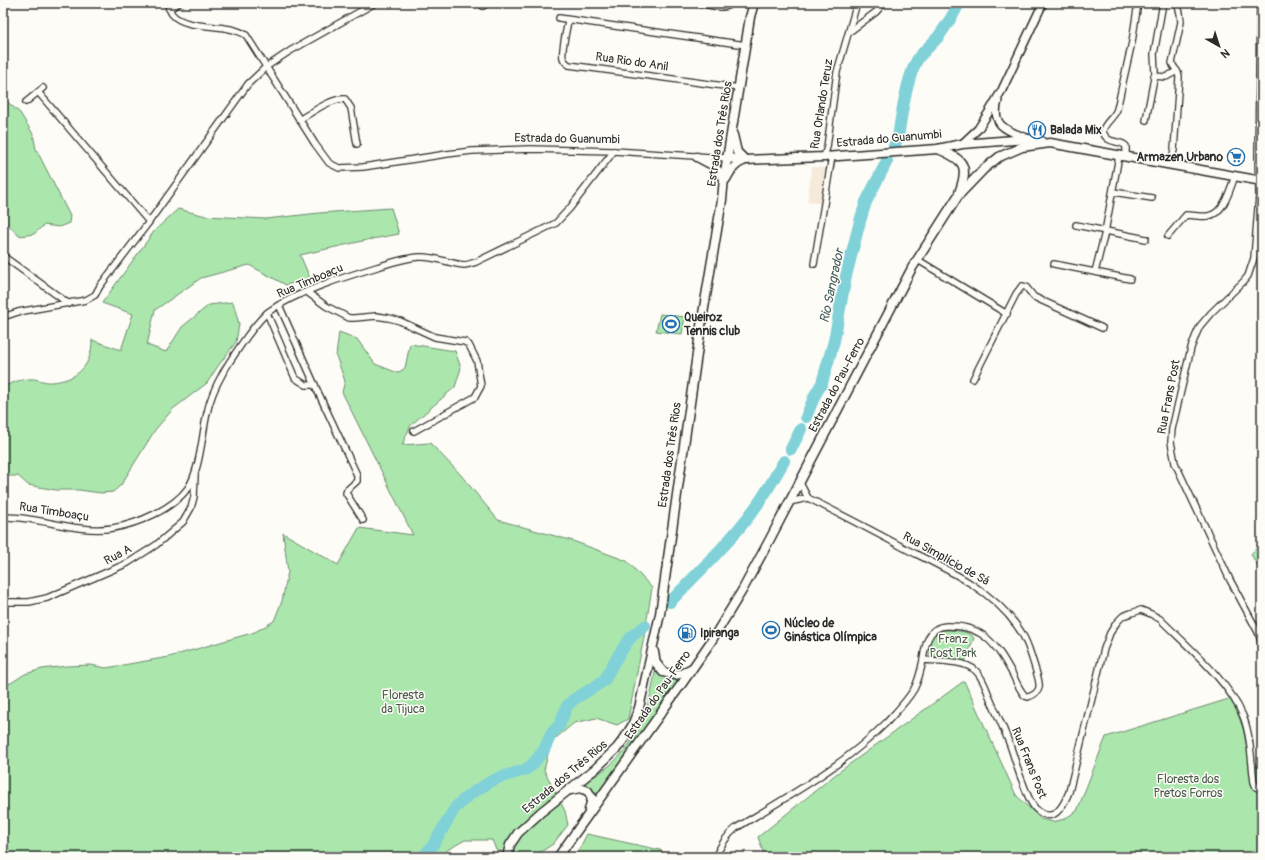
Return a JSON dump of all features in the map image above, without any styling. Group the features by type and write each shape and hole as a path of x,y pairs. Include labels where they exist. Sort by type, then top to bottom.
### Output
{"main road":[{"name":"Estrada dos Três Rios","path":"507,857 510,845 518,833 541,812 607,758 624,739 632,726 639,708 660,614 727,158 754,3"},
{"path":"697,157 714,166 724,181 730,170 738,163 745,160 735,149 732,128"},
{"name":"Estrada do Guanumbi","path":"727,158 745,160 828,156 938,149 962,144 1029,139 1050,143"},
{"name":"Estrada do Pau-Ferro","path":"559,855 712,640 743,589 800,483 912,268 958,196 984,169 999,157 1022,147 1050,143 1260,181"},
{"path":"938,149 951,154 963,165 964,180 958,196"},
{"path":"653,647 656,664 663,672 673,675 680,675 694,667"},
{"path":"569,790 580,788 585,789 591,794 592,798 588,815"}],"street":[{"path":"168,6 179,3"},
{"path":"3,317 18,312 86,300 95,295 100,286 149,222 248,84 266,67 290,51 375,3"},
{"path":"699,3 725,8 733,3"},
{"name":"Rua Orlando Teruz","path":"814,264 837,72 857,3"},
{"path":"849,32 876,12 884,3"},
{"path":"962,144 982,124 1002,90 1043,3"},
{"path":"1095,272 1113,192 1126,146 1122,142 1109,140 1104,134 1103,129 1106,122 1114,116 1118,109 1132,42 1138,3"},
{"path":"1146,120 1154,76 1154,54 1163,3"},
{"path":"1171,164 1175,142 1179,77 1177,70 1172,63 1181,22 1177,3"},
{"name":"Rua Frans Post","path":"1260,3 1258,157 1260,181 1255,246 1251,268 1244,282 1210,313 1200,326 1191,348 1174,418 1171,442 1175,463 1230,580 1258,632 1262,645"},
{"name":"Estrada do Guanumbi","path":"168,6 171,13 182,21 237,30 246,34 315,144 329,163 339,168 363,167 446,154 530,149 614,151 727,158"},
{"path":"559,18 746,46"},
{"name":"Rua Rio do Anil","path":"568,20 563,59 569,65 739,88"},
{"path":"1154,76 1166,77 1177,70"},
{"path":"26,102 43,88"},
{"path":"1002,90 997,106 996,114 998,121 1006,129 1029,139"},
{"path":"38,92 149,222"},
{"path":"299,120 334,101 345,99 351,108 357,144"},
{"name":"Rua Timboaçu","path":"3,517 32,518 76,528 97,529 131,524 168,506 188,488 195,470 207,411 212,395 228,363 255,326 267,313 279,305 307,292 355,274 403,260 418,257 430,257 464,265 476,262 556,223 570,208 614,151"},
{"path":"1168,236 1186,215 1206,216 1217,212 1222,206 1235,176"},
{"path":"1113,192 1152,198"},
{"path":"1076,225 1146,239"},
{"path":"3,256 69,304"},
{"path":"918,260 1007,314"},
{"path":"1054,264 1130,279"},
{"path":"973,379 1016,294 1022,286 1026,287 1034,297 1102,328"},
{"path":"307,292 326,306 349,318 376,316 389,318 400,321 435,337 465,342 469,345 477,361 481,386 479,391 475,396 414,432"},
{"path":"279,305 357,475 357,481 347,490 346,493 363,520"},
{"path":"267,313 295,378 306,385 315,385"},
{"name":"Rua A","path":"3,602 29,602 47,598 120,568 156,545 174,531 187,516 194,497 195,470"},
{"path":"789,502 808,498 800,483"},
{"name":"Rua Simplício de Sá","path":"808,498 946,569 985,592 1008,615 1023,635 1030,651 1040,684 1039,689 1035,695 1028,697 1025,696 1001,652 983,635 966,627 943,626 934,630 928,637 923,660"},
{"name":"Rua Frans Post","path":"923,660 966,665 976,670 982,680 1008,740 1028,797 1035,808 1048,815 1053,814 1058,812 1070,792 1104,649 1110,633 1123,616 1140,610 1151,614 1160,620 1206,665 1228,689 1237,703 1247,729 1254,782 1256,787 1262,790"},
{"path":"715,857 721,845 736,828 798,791 828,771 856,751 876,733 893,715 913,689 918,679 923,660"}],"shaded area":[{"path":"812,167 829,168 823,204 807,202"}],"green space":[{"path":"3,98 20,113 33,134 36,149 70,216 69,223 59,227 44,225 34,234 19,236 3,219"},
{"path":"391,208 399,234 300,255 310,278 286,285 249,265 201,278 155,310 147,345 166,352 182,327 209,305 233,302 239,324 236,342 207,383 173,409 155,430 121,485 113,492 101,493 79,490 56,490 28,485 18,476 3,476 3,387 23,380 33,379 52,382 61,381 76,375 86,364 91,349 92,340 121,350 133,314 102,303 155,230 178,209 206,216 266,219 319,213"},
{"name":"Queiroz Tennis club","path":"660,314 685,317 682,334 656,331"},
{"name":"Floresta da Tijuca","path":"339,332 357,339 375,364 398,373 405,368 410,344 455,351 461,368 455,387 411,425 402,445 430,443 460,474 498,520 573,541 627,561 652,588 628,719 617,725 596,718 574,723 551,742 544,770 565,811 568,825 553,844 533,857 510,857 496,850 492,840 465,840 449,849 440,857 3,857 3,685 11,683 25,674 42,669 91,665 106,668 169,657 255,632 274,621 282,601 288,572 283,533 338,565 359,528 413,535 342,392 345,381 336,356"},
{"path":"1262,542 1262,574 1251,554"},
{"name":"Franz Post Park","path":"947,630 965,632 974,638 965,662 951,662 927,652 928,642 931,636 934,633"},
{"path":"656,667 670,679 677,681 681,680 597,799 592,789 583,783 609,766 629,745 647,708"},
{"name":"Floresta dos Pretos Forros","path":"964,681 1016,795 1041,819 1053,822 1064,819 1077,811 1106,737 1232,698 1262,780 1262,857 765,857 758,837 836,774"},
{"path":"587,834 660,850 670,857 575,857"}],"waterway":[{"name":"Rio Sangrador","path":"894,146 898,138 905,96 915,64 919,57 936,40 959,3"},
{"name":"Rio Sangrador","path":"806,417 815,395 822,383 834,341 846,276 866,202 887,161"},
{"name":"Rio Sangrador","path":"791,449 801,429"},
{"name":"Rio Sangrador","path":"670,602 741,526 762,498 784,461"},
{"name":"Rio Sangrador","path":"423,857 433,845 455,808 469,795 498,778 525,770 532,765 544,750 552,732 559,726 567,706 573,700 604,681 625,645 632,636 645,626"}],"place":[{"name":"Balada Mix","path":"1037,130"},
{"name":"Armazen Urbano","path":"1236,157"},
{"name":"Queiroz Tennis club","path":"671,324"},
{"name":"Núcleo de Ginástica Olímpica","path":"771,630"},
{"name":"Ipiranga","path":"687,633"}]}
